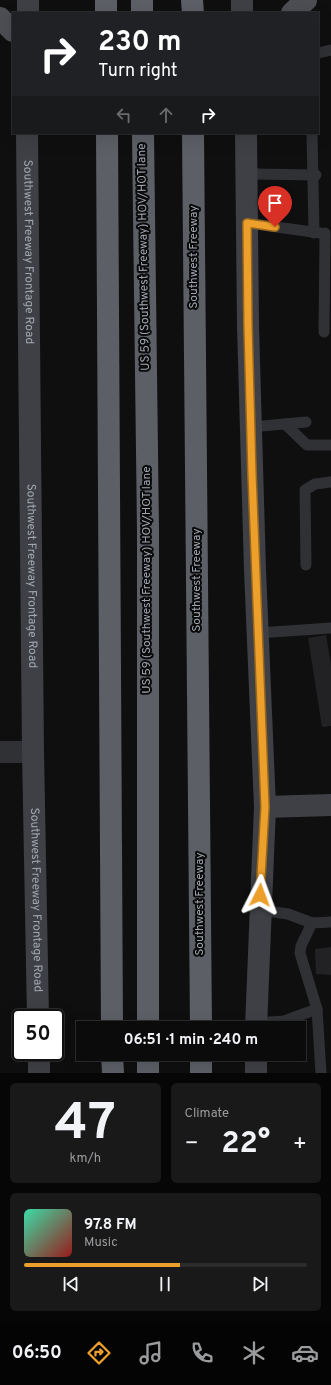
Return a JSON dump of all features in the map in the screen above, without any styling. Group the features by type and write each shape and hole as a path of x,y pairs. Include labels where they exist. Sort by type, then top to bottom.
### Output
{"highway":[{"path":"106,0 106,12"},
{"path":"142,0 142,12"},
{"path":"192,0 192,12"},
{"path":"107,134 112,1021"},
{"name":"US 59 (Southwest Freeway) HOV/HOT lane","path":"143,134 148,531 148,1021"},
{"name":"Southwest Freeway","path":"193,134 201,1021"},
{"path":"112,1061 113,1073"},
{"path":"148,1061 148,1073"},
{"path":"201,1061 201,1073"}],"main road":[{"path":"28,0 28,12"},
{"path":"242,0 242,12"},
{"path":"293,12 306,0"},
{"path":"0,18 12,30"},
{"name":"Southwest Freeway Frontage Road","path":"27,134 33,752 38,1009"},
{"path":"246,134 248,326 265,807 256,1021"},
{"path":"265,807 331,805"},
{"path":"39,1061 39,1073"},
{"path":"256,1061 256,1073"}],"street":[{"path":"0,752 33,752"}],"lane":[{"path":"319,53 331,50"},
{"path":"312,134 315,154 314,175 323,233 324,332"},
{"path":"246,174 314,175"},
{"path":"247,223 323,233"},
{"path":"251,427 306,422"},
{"path":"285,424 307,445 331,445"},
{"path":"306,565 305,490 315,484 331,482"},
{"path":"258,633 331,628"},
{"path":"260,910 288,914 312,923 331,922"},
{"path":"312,923 301,946 300,953 317,1009 321,1073"},
{"path":"284,1021 317,1009"}],"building":[{"path":"326,635 331,665 331,726 322,727 308,638"},
{"path":"331,947 331,975 316,974 315,949"}],"route":[{"path":"260,895 265,807 252,474 247,223 275,227"}]}
